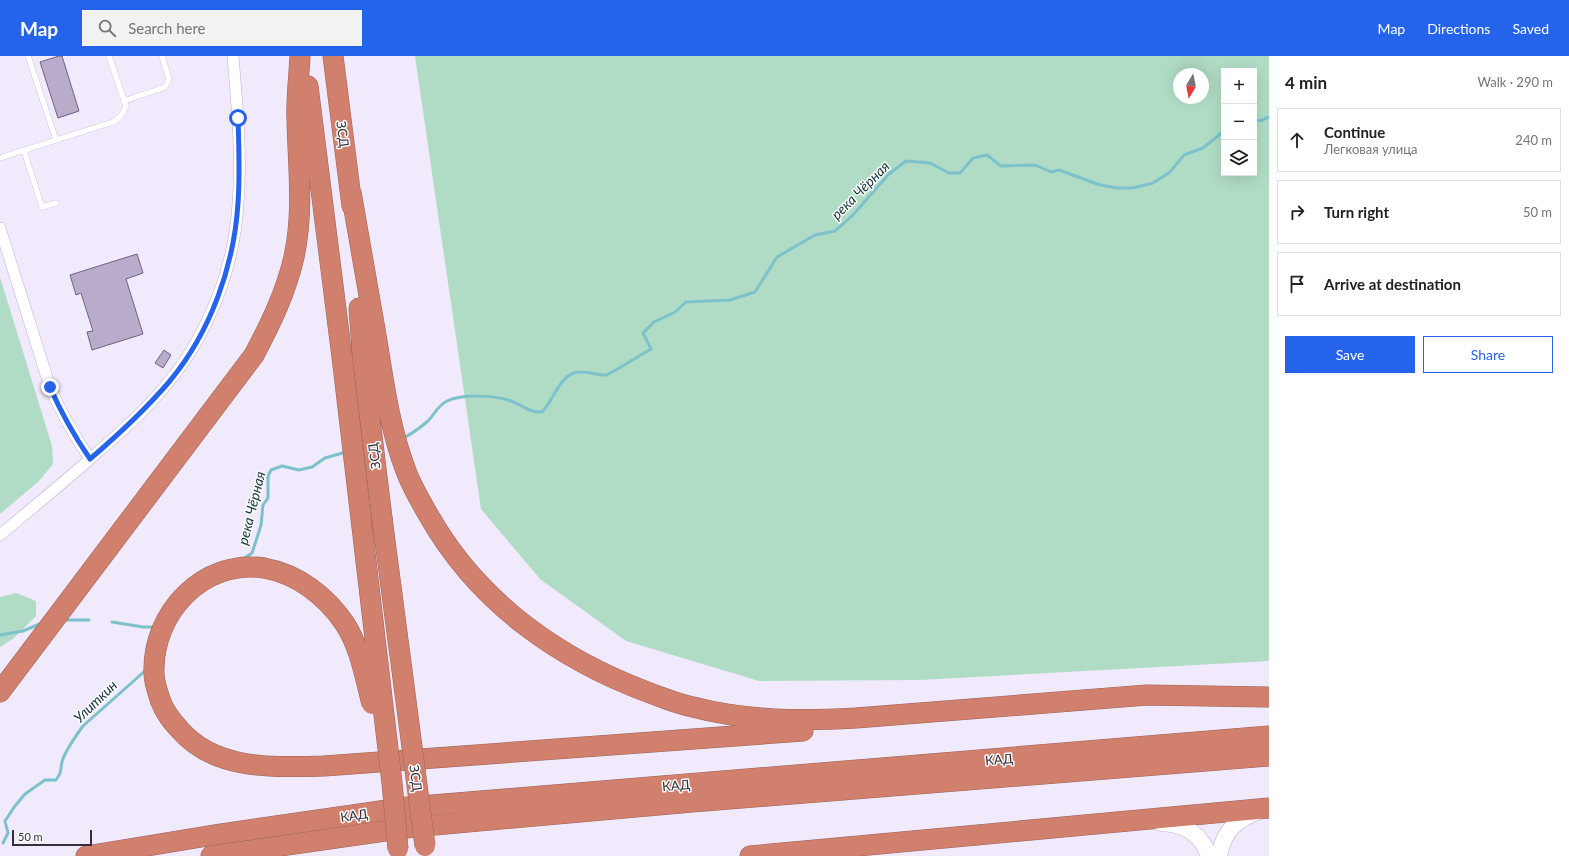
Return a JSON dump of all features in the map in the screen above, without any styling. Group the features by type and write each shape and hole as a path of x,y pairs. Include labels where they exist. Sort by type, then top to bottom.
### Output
{"highway":[{"path":"3,689 254,355 269,328 280,303 294,256 299,223 300,172 296,119 300,56"},
{"name":"ЗСД","path":"304,56 343,365 392,783 398,854"},
{"name":"ЗСД","path":"333,56 372,362 382,518 426,853"},
{"path":"372,362 386,402 407,472 417,496 442,539 467,572 502,607 529,630 556,648 613,678 672,701 718,712 775,719 821,720 1147,695 1268,697"},
{"path":"392,783 361,660 346,625 329,604 312,588 296,579 263,568 234,569 216,575 185,593 172,609 157,639 154,673 161,702 171,720 187,738 204,750 223,759 245,764 264,766 290,767 331,765 1268,697"},
{"name":"КАД","path":"86,856 220,834 408,807 1269,736"},
{"name":"КАД","path":"211,856 413,827 1269,756"},
{"path":"750,856 1267,808"}],"main road":[{"path":"1219,856 1225,837 1233,825 1246,816 1267,808"},
{"path":"1132,821 1171,823 1183,826 1197,836 1209,856"}],"street":[{"path":"0,535 128,426 170,381 193,347 212,311 223,282 236,229 239,184 238,118 234,56"},
{"path":"0,228 50,387 60,412 90,459"}],"lane":[{"path":"28,56 56,140"},
{"path":"0,158 113,122 119,118 126,106 110,56"},
{"path":"124,101 165,88 169,79 162,56"},
{"path":"24,151 42,207 56,203"}],"green space":[{"path":"415,56 1269,56 1269,661 919,680 759,681 626,641 540,579 481,509"},
{"path":"0,277 52,446 53,464 39,481 0,514"},
{"path":"16,593 36,601 36,616 14,638 0,647 0,597"}],"building":[{"path":"62,56 79,111 58,118 40,62"},
{"path":"137,254 143,273 126,279 143,334 92,350 87,332 93,331 81,293 76,295 70,275"},
{"path":"164,350 171,355 163,368 155,363"}],"waterway":[{"name":"река Чёрная","path":"1257,121 1269,117"},
{"name":"река Чёрная","path":"402,439 428,421 444,403 461,397 496,397 511,401 534,411 542,412 549,404 563,381 571,374 576,372 586,372 606,375 651,349 643,333 654,322 675,312 686,302 730,300 755,292 777,257 815,235 835,231 852,216 889,174 906,161 930,163 949,173 960,173 973,158 987,155 1001,166 1035,165 1051,172 1059,170 1100,185 1117,188 1133,188 1153,183 1170,172 1184,155 1203,148 1221,133"},
{"name":"река Чёрная","path":"243,559 252,553 256,541 261,525 263,505 268,498 268,476 271,470 282,466 299,470 312,467 325,458 346,452"},
{"name":"река Чёрная","path":"63,620 89,620"},
{"name":"река Чёрная","path":"112,622 143,627 155,627"},
{"name":"река Чёрная","path":"0,635 23,631 42,623"},
{"name":"Улиткин","path":"3,843 8,833 5,821 15,806 25,794 45,780 56,780 60,773 65,754 83,726 146,670"}],"route":[{"path":"50,387 60,412 90,459 128,426 170,381 193,347 212,311 223,282 231,254 236,229 240,177 238,118"}]}
